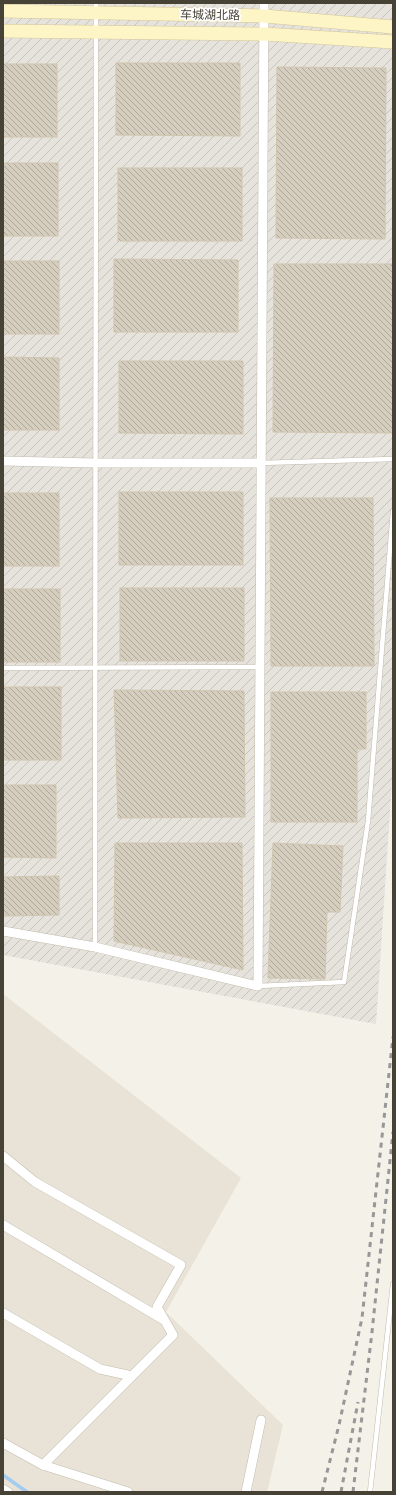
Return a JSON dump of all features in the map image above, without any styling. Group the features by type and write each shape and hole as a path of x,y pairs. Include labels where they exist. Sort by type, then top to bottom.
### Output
{"main road":[{"name":"车城湖北路","path":"3,11 96,7 264,9 393,27"},
{"name":"车城湖北路","path":"3,32 264,34 393,42"}],"street":[{"path":"3,931 95,947 258,986 260,463 264,9"},
{"path":"3,461 95,463 260,463"},
{"path":"3,1156 35,1182 181,1265 157,1307 173,1336 43,1465"},
{"path":"3,1225 164,1320"},
{"path":"3,1313 100,1369 132,1376"},
{"path":"246,1492 261,1420"},
{"path":"3,1443 43,1465 128,1492"},
{"path":"3,1489 8,1492"}],"lane":[{"path":"95,947 96,7"},
{"path":"260,463 393,459"},
{"path":"258,986 344,982 368,821 393,512"},
{"path":"3,668 260,667"},
{"path":"370,1492 393,1284"}],"shaded area":[{"path":"3,3 393,3 393,765 376,1024 3,955"},
{"path":"3,994 241,1178 166,1312 283,1425 267,1492 8,1492 3,1489"}],"building":[{"path":"116,63 240,63 240,136 116,135"},
{"path":"3,64 57,64 57,137 3,137"},
{"path":"277,67 386,68 385,239 276,238"},
{"path":"3,163 58,163 58,236 3,236"},
{"path":"118,168 242,168 242,241 118,241"},
{"path":"114,259 238,260 238,332 114,332"},
{"path":"3,261 59,261 59,334 3,334"},
{"path":"274,264 393,264 393,433 273,432"},
{"path":"3,357 59,358 59,430 3,430"},
{"path":"119,361 243,361 243,434 119,433"},
{"path":"119,492 243,492 243,565 119,565"},
{"path":"3,493 59,493 59,566 3,566"},
{"path":"270,498 373,498 374,666 271,666"},
{"path":"120,588 244,588 244,661 120,661"},
{"path":"3,589 60,589 60,662 3,662"},
{"path":"3,687 61,687 61,760 3,760"},
{"path":"114,690 244,691 245,817 118,818"},
{"path":"271,692 366,692 366,749 357,749 357,822 271,822"},
{"path":"3,785 56,785 56,858 3,857"},
{"path":"115,843 242,843 243,970 114,941"},
{"path":"273,843 343,846 340,912 327,912 325,979 268,978"},
{"path":"59,876 59,915 3,916 3,877"}],"waterway":[{"path":"3,1475 27,1492"}],"railway":[{"path":"322,1492 339,1425 362,1318 393,1037"},
{"path":"353,1492 372,1332 393,1132"},
{"path":"341,1492 358,1402"}]}
